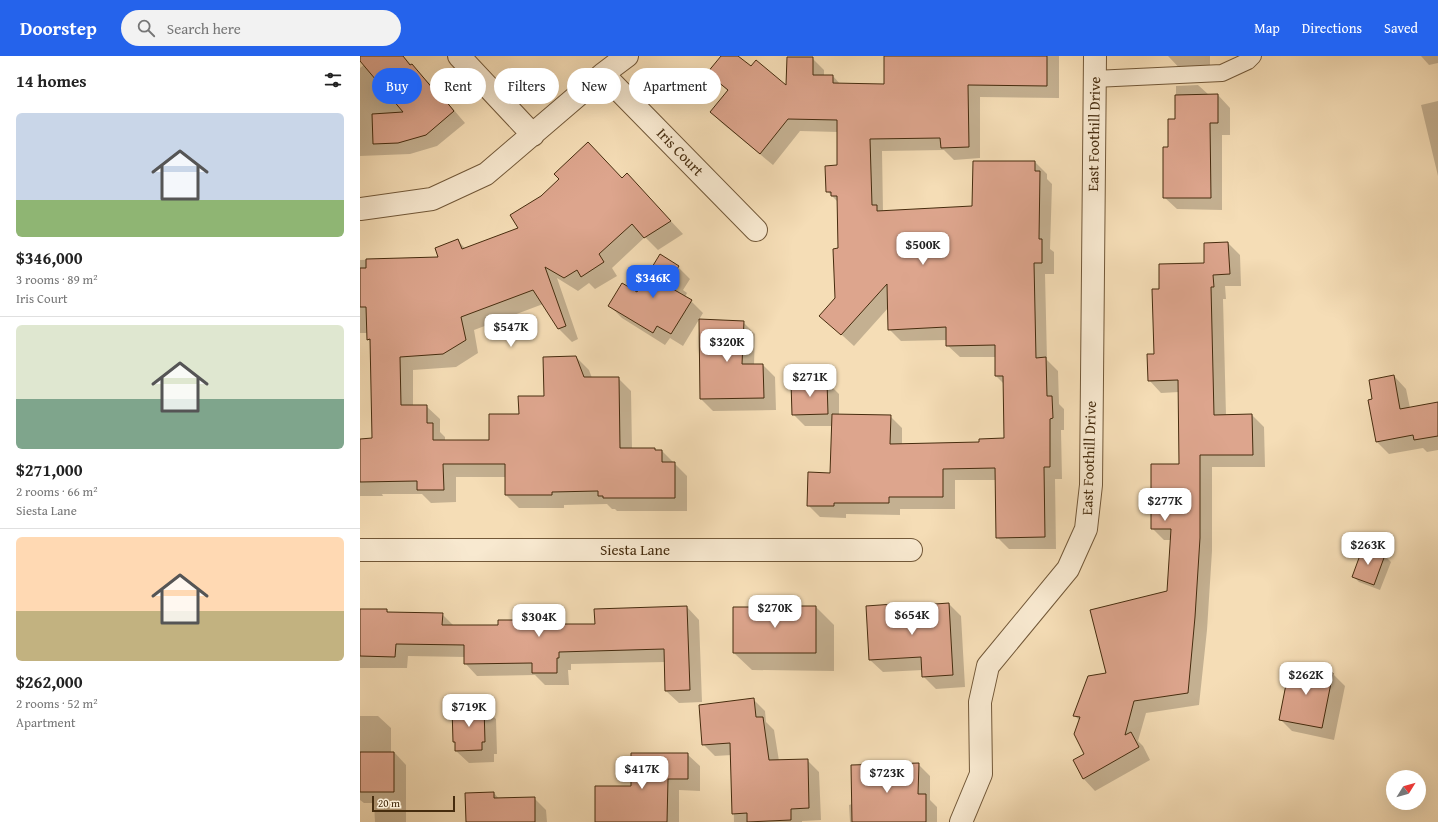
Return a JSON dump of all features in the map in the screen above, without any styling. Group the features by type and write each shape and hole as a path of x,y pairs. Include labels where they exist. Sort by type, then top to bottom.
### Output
{"street":[{"path":"459,56 533,135"},
{"path":"612,68 627,56"},
{"name":"East Foothill Drive","path":"961,822 981,774 980,702 988,666 1068,569 1086,529 1091,485 1094,56"},
{"name":"Iris Court","path":"621,91 756,230"},
{"path":"360,209 432,199 486,174 569,104"},
{"name":"Siesta Lane","path":"360,550 911,550"}],"lane":[{"path":"1094,79 1222,73 1248,61 1253,56"}],"building":[{"path":"360,56 403,56 410,65 412,64 415,68 372,68 372,75 360,61"},
{"path":"721,56 738,56 751,66 756,60 786,85 787,57 813,57 813,75 833,75 833,83 884,84 884,56 1047,56 1047,86 968,85 969,147 941,148 940,138 870,139 872,205 877,205 877,211 972,206 973,161 1035,161 1035,171 1040,171 1039,239 1042,239 1042,263 1034,263 1036,358 1046,357 1047,396 1052,396 1053,418 1050,419 1050,467 1044,467 1045,537 996,538 995,468 943,469 943,497 889,497 889,503 834,503 834,506 807,506 808,472 830,473 832,414 891,415 890,444 979,442 979,439 1004,438 1003,376 995,376 995,345 946,346 946,327 888,330 887,284 841,335 819,316 835,298 833,249 838,248 837,196 831,196 831,192 826,192 825,166 837,165 837,120 788,119 760,154 710,112 717,104 721,104 721,99 728,90 721,84 721,68 711,68"},
{"path":"422,76 430,85 430,104 448,104 454,111 426,135 398,143 373,144 372,114 403,112 396,104 422,104"},
{"path":"1218,94 1218,123 1210,123 1211,198 1163,198 1163,147 1168,147 1168,119 1175,119 1175,95"},
{"path":"588,142 622,178 627,173 671,221 644,238 632,224 599,254 604,262 581,277 577,270 564,278 545,267 566,326 558,329 533,290 461,317 466,340 443,354 400,357 401,405 427,405 427,423 433,423 433,440 489,440 489,414 519,414 518,396 544,396 543,357 576,356 584,377 619,377 620,448 655,448 655,450 662,450 662,462 675,462 675,498 603,498 603,496 598,496 598,491 552,492 552,495 505,495 505,464 443,464 444,490 417,490 417,481 360,482 360,439 372,438 370,339 367,340 366,307 360,307 360,268 366,268 366,259 438,257 435,248 458,239 462,249 518,228 510,215 541,196 559,179 554,174"},
{"path":"1228,242 1230,274 1213,275 1214,287 1211,287 1214,415 1252,414 1253,455 1200,455 1200,538 1188,693 1134,701 1125,735 1131,732 1139,747 1083,779 1073,760 1084,754 1074,734 1080,717 1073,716 1088,676 1106,673 1090,610 1167,591 1171,529 1151,529 1151,464 1179,464 1178,380 1148,381 1147,354 1154,354 1152,289 1159,289 1159,264 1204,263 1204,243"},
{"path":"660,254 679,266 671,278 675,280 671,288 692,300 671,334 657,326 653,333 608,306 622,283 637,292"},
{"path":"699,319 744,321 742,364 763,364 764,398 700,399"},
{"path":"1394,375 1400,409 1438,402 1438,436 1414,440 1413,435 1376,442 1368,400 1372,399 1369,380"},
{"path":"827,381 828,414 792,415 791,382"},
{"path":"1363,547 1385,555 1374,585 1352,577"},
{"path":"761,602 793,602 793,606 816,606 816,653 733,653 733,607 761,607"},
{"path":"949,603 953,675 922,677 921,657 869,660 866,606 894,604 894,607"},
{"path":"687,606 690,690 665,691 664,649 559,652 559,658 557,658 557,673 532,673 532,663 464,664 464,645 396,644 395,657 360,656 360,609 387,609 387,612 443,613 442,625 498,625 498,620 531,620 531,624 595,624 594,609"},
{"path":"1290,664 1333,673 1322,728 1279,720"},
{"path":"754,698 756,717 763,717 769,760 808,759 809,808 791,809 791,820 747,822 747,813 732,814 730,743 702,745 699,705"},
{"path":"484,706 485,742 482,742 482,750 455,751 455,742 453,742 452,707"},
{"path":"360,752 394,752 394,792 360,792"},
{"path":"631,753 688,753 688,779 668,779 667,822 595,822 595,786 631,786"},
{"path":"919,763 918,794 926,794 926,822 852,822 851,765"},
{"path":"494,792 494,798 535,797 535,822 466,822 465,793"}]}
